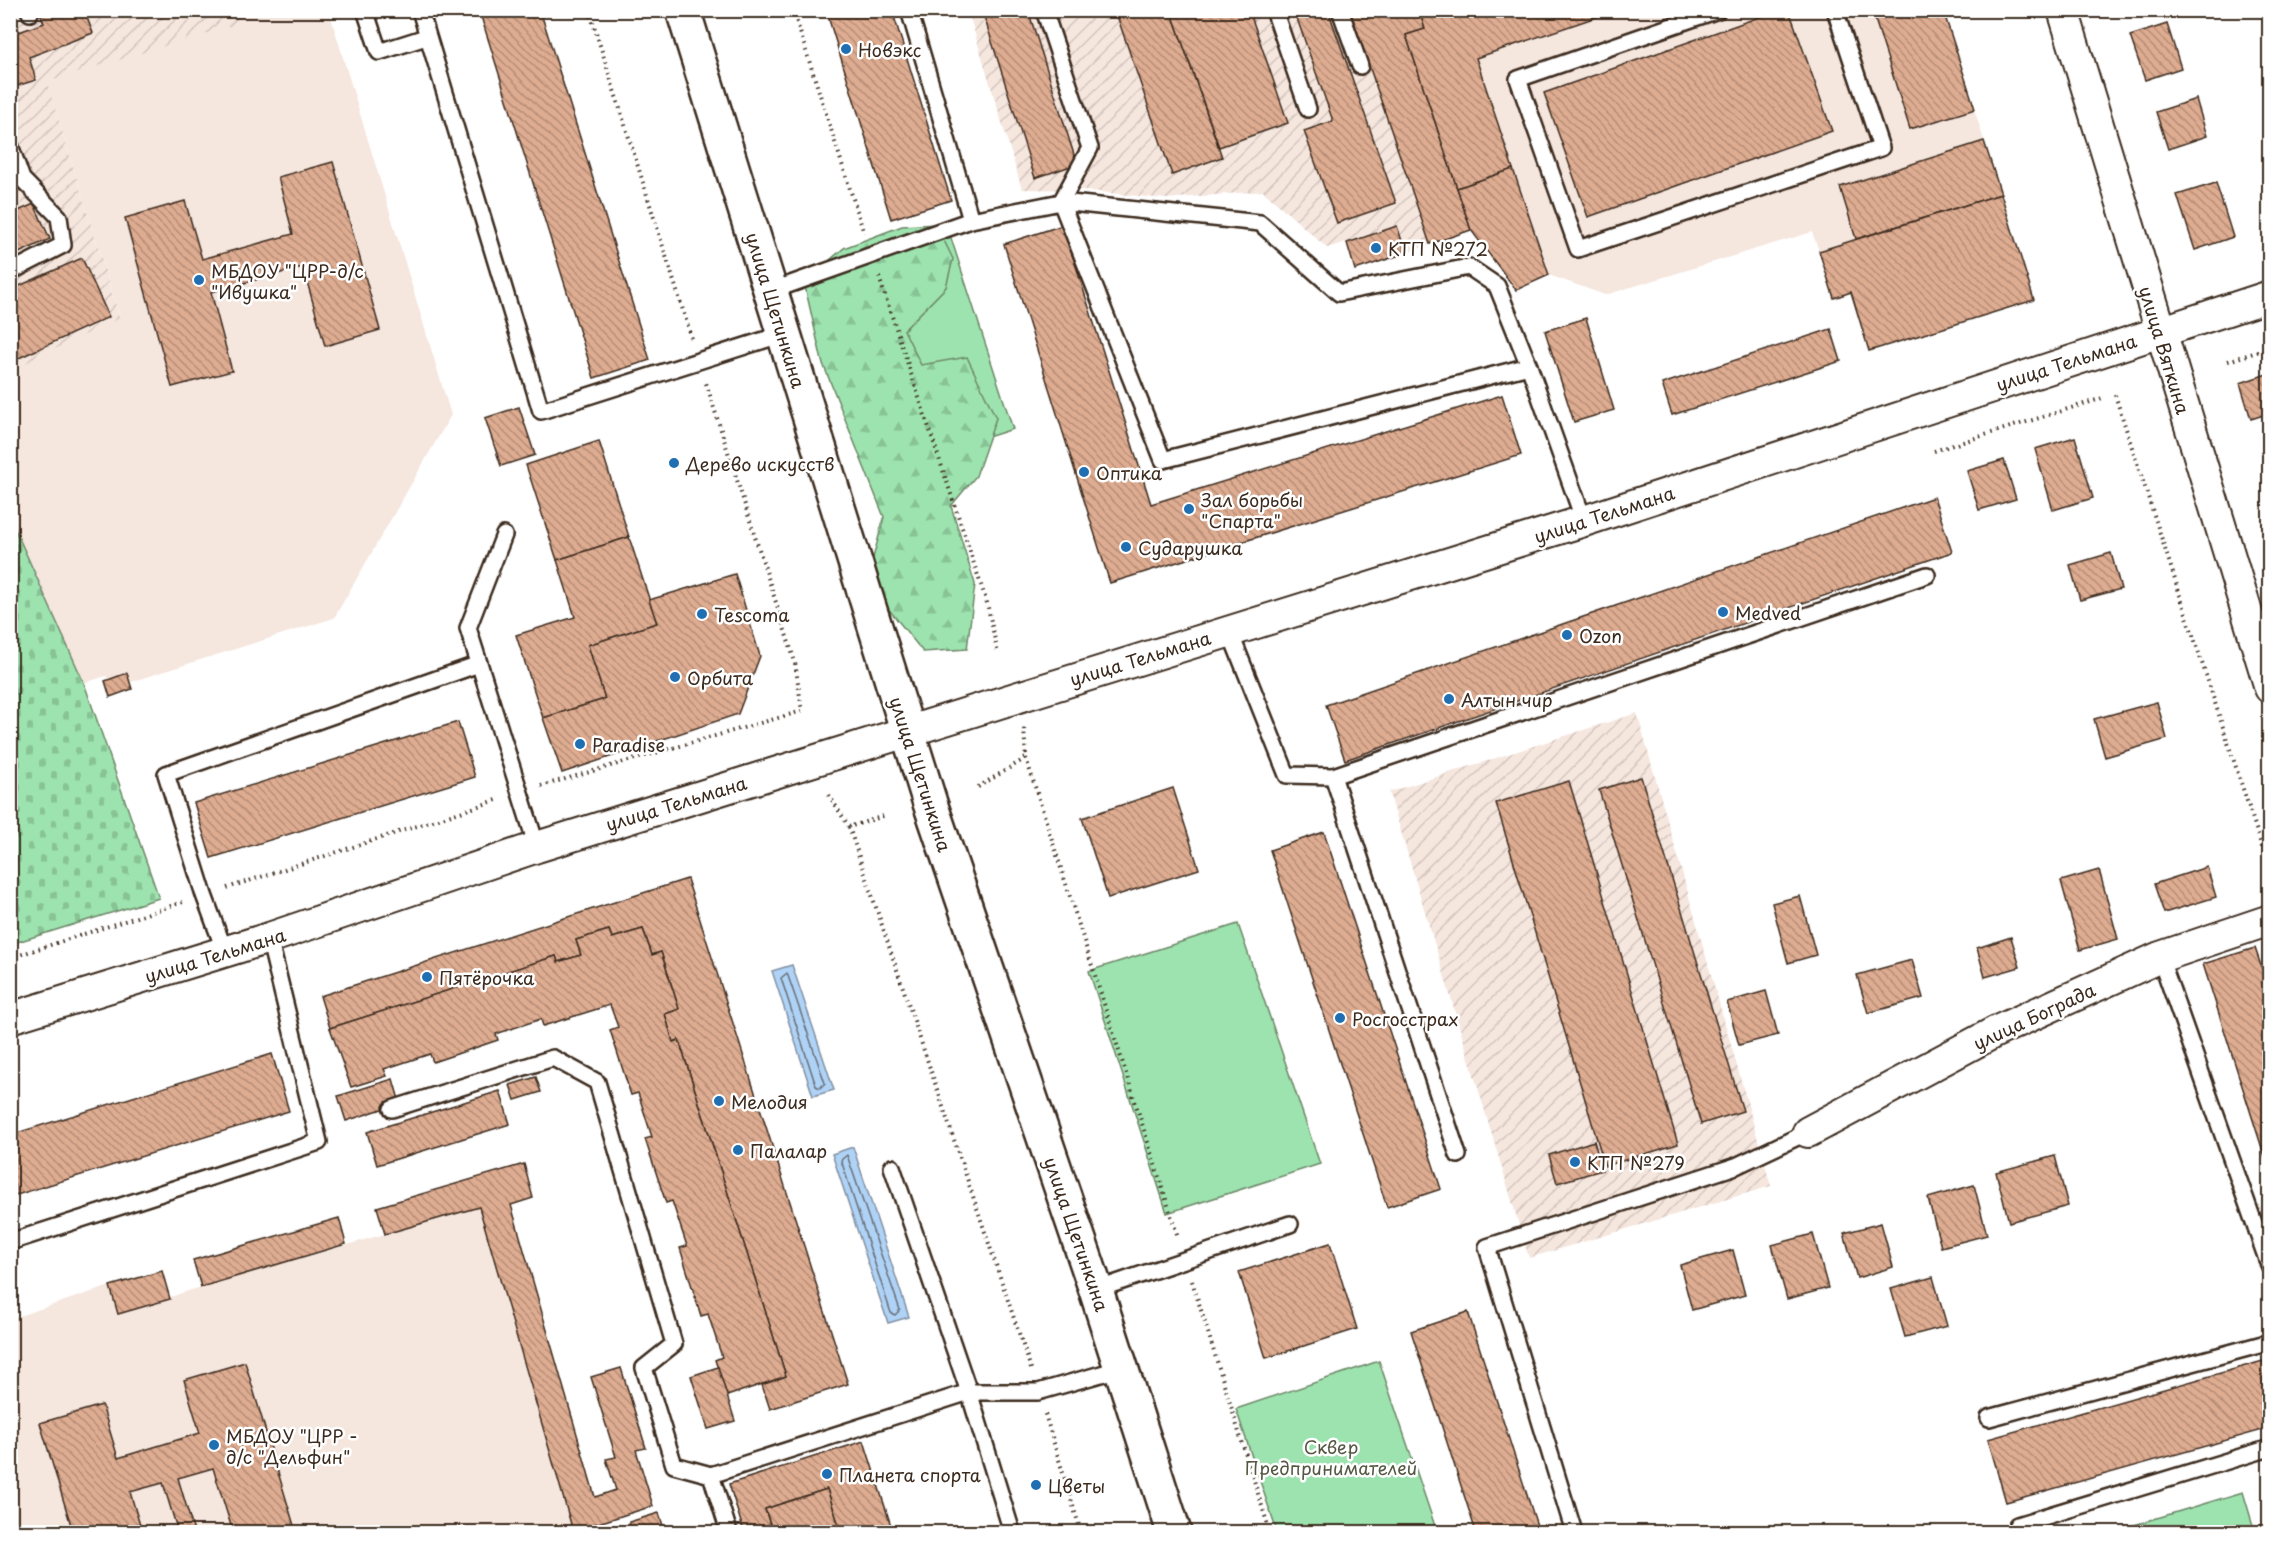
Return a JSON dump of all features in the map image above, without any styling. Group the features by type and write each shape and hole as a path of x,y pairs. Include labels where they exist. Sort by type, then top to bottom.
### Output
{"main road":[{"name":"улица Щетинкина","path":"683,10 907,731 1122,1368 1174,1533"}],"street":[{"name":"улица Вяткина","path":"2063,10 2159,332 2270,688"},
{"name":"улица Тельмана","path":"10,1018 268,938 537,847 1584,521 2270,296"},
{"name":"улица Бограда","path":"1808,1132 1995,1032 2160,957 2270,920"}],"lane":[{"path":"365,10 379,52 426,37"},
{"path":"420,10 426,37 541,411 783,334"},
{"path":"909,10 971,220"},
{"path":"1044,10 1090,148 1061,202 1163,460 1529,366"},
{"path":"1274,10 1308,109"},
{"path":"1340,10 1360,66"},
{"path":"1718,10 1518,79 1578,249 1881,148 1835,10"},
{"path":"10,145 22,179 59,217 63,245 10,272"},
{"path":"771,291 971,220 1061,202 1260,223 1339,293 1468,267 1497,286 1529,366 1584,521"},
{"path":"504,535 468,628 537,847"},
{"path":"1229,630 1287,775 1333,776 1927,575"},
{"path":"225,951 204,895 166,774 479,664"},
{"path":"1333,776 1458,1155"},
{"path":"10,1242 320,1142 268,938"},
{"path":"2160,957 2270,1268"},
{"path":"392,1109 553,1058 597,1082 674,1344 644,1368 674,1465 711,1475 969,1392 1038,1392 1122,1368"},
{"path":"1574,1533 1487,1247 1736,1166 1808,1132"},
{"path":"892,1167 969,1392 1012,1533"},
{"path":"1096,1290 1290,1224"},
{"path":"1989,1418 2270,1342"},
{"path":"2017,1525 2270,1448"},
{"path":"711,1475 729,1533"}],"path":[{"path":"793,10 987,603 998,654"},
{"path":"2228,361 2270,348"},
{"path":"2115,395 2270,872"},
{"path":"1934,451 2103,399"},
{"path":"10,958 521,792 802,711 795,662"},
{"path":"1024,727 1026,758 1270,1533"},
{"path":"978,787 1026,758"},
{"path":"829,795 849,827 1038,1392 1082,1533"},
{"path":"849,827 887,815"}],"shaded area":[{"path":"1419,10 1943,11 2001,194 1819,251 1812,232 1605,295 1549,275"},
{"path":"11,11 243,11 246,21 47,82 120,318 11,370"},
{"path":"249,11 329,11 451,415 334,618 130,682 127,673 108,679 106,676 84,683 11,518 11,370 120,317 47,82 89,69 90,58"},
{"path":"968,11 1419,11 1406,36 1471,230 1406,253 1397,226 1327,248 1263,191 1166,199 1082,190 1022,189"},
{"path":"1637,713 1771,1186 1529,1258 1389,792"},
{"path":"479,1207 574,1532 11,1532 10,1319 110,1286 118,1314 201,1287"}],"green space":[{"path":"936,224 953,259 946,287 904,330 921,365 967,357 996,418 976,476 951,506 975,584 967,649 923,652 875,592 873,558 884,517 822,361 804,282 844,248 902,226"},
{"path":"950,235 1013,429 941,452 878,259"},
{"path":"10,518 84,683 159,898 11,944"},
{"path":"1238,924 1320,1164 1167,1213 1089,971"},
{"name":"Сквер Предпринимателей","path":"1379,1361 1437,1532 1277,1532 1236,1409"},
{"path":"2243,1492 2255,1532 2111,1532"}],"water":[{"path":"792,965 834,1090 813,1096 772,971"},
{"path":"853,1147 909,1317 888,1323 832,1154"}],"building":[{"path":"10,10 19,32 44,23 39,10 84,10 93,33 29,57 36,80 10,88"},
{"path":"479,10 540,10 650,360 594,378"},
{"path":"826,10 892,10 951,200 891,219"},
{"path":"982,10 1028,10 1077,164 1035,178"},
{"path":"1115,10 1171,10 1222,157 1172,175"},
{"path":"1171,10 1249,10 1288,123 1219,147"},
{"path":"1294,10 1328,10 1396,203 1337,223 1304,131 1333,121"},
{"path":"1350,10 1419,10 1425,29 1406,35 1471,230 1430,244"},
{"path":"1419,10 1617,10 1476,58 1513,169 1457,188 1406,35 1425,29"},
{"path":"1779,10 1789,10 1832,131 1588,217 1544,93"},
{"path":"1872,10 1943,10 1975,109 1910,129"},
{"path":"2167,24 2181,68 2145,80 2130,36"},
{"path":"2196,99 2207,136 2168,149 2156,112"},
{"path":"1984,141 2001,194 1856,239 1840,187"},
{"name":"МБДОУ \"ЦРР-д/с \"Ивушка\"","path":"333,162 380,330 325,346 303,267 211,292 232,371 172,387 125,218 185,201 202,259 293,234 278,177"},
{"path":"1513,169 1549,275 1516,290 1471,230 1457,188"},
{"path":"2216,183 2233,237 2195,250 2177,195"},
{"path":"10,194 18,211 34,204 50,239 10,257"},
{"path":"2001,194 2034,300 1869,351 1851,292 1834,298 1819,251"},
{"path":"1063,225 1151,504 1502,395 1521,455 1110,583 1004,244"},
{"name":"КТП №272","path":"1397,226 1406,253 1355,270 1347,243"},
{"path":"82,258 109,317 10,362 10,290"},
{"path":"1586,318 1614,410 1574,422 1545,331"},
{"path":"1831,329 1841,361 1672,415 1662,384"},
{"path":"2270,373 2270,413 2251,419 2240,383"},
{"path":"519,407 535,455 501,466 485,418"},
{"path":"2075,437 2093,498 2053,510 2035,449"},
{"path":"599,441 629,537 557,560 526,465"},
{"path":"2004,460 2016,499 1979,510 1967,471"},
{"path":"1934,497 1952,552 1345,760 1326,705"},
{"path":"629,537 657,623 588,645 605,699 543,718 516,635 575,617 557,560"},
{"path":"2111,553 2121,589 2080,600 2070,565"},
{"name":"Орбита","path":"735,574 760,656 738,714 562,773 543,718 605,699 588,645 657,623 649,600"},
{"path":"127,673 132,689 110,697 105,681"},
{"path":"2157,702 2167,739 2105,757 2094,719"},
{"path":"458,722 475,777 211,858 194,803"},
{"path":"1641,777 1743,1111 1701,1124 1599,790"},
{"path":"1569,781 1678,1144 1605,1166 1496,803"},
{"path":"1173,788 1199,869 1108,898 1082,818"},
{"path":"1324,832 1441,1189 1387,1207 1270,850"},
{"path":"2207,867 2216,897 2164,913 2154,884"},
{"path":"2099,870 2118,939 2080,950 2061,881"},
{"path":"687,879 848,1384 770,1409 762,1385 786,1376 679,1040 673,1042 665,1014 679,1009 661,952 652,955 643,929 612,938 609,930 576,940 581,955 558,962 556,956 330,1028 320,996"},
{"path":"1800,896 1816,955 1788,963 1772,903"},
{"path":"643,929 652,955 661,952 679,1009 665,1014 673,1042 679,1040 786,1376 727,1396 715,1360 722,1357 708,1314 701,1316 680,1248 687,1246 672,1201 666,1203 645,1139 652,1137 638,1093 631,1095 610,1030 618,1027 610,1005 543,1026 541,1019 496,1034 498,1040 433,1062 430,1054 384,1069 387,1076 351,1087 330,1028 556,956 558,962 581,955 576,940 609,930 612,938"},
{"path":"2011,937 2020,967 1985,977 1977,948"},
{"path":"2255,948 2270,992 2270,1173 2203,964"},
{"path":"1912,960 1923,998 1868,1013 1857,975"},
{"path":"1766,991 1778,1035 1739,1045 1727,1002"},
{"path":"272,1054 289,1111 10,1197 10,1135"},
{"path":"536,1077 541,1092 515,1100 510,1085"},
{"path":"393,1079 400,1103 346,1121 338,1096"},
{"path":"500,1091 510,1124 377,1165 367,1132"},
{"name":"КТП №279","path":"1594,1141 1602,1170 1557,1183 1549,1155"},
{"path":"2055,1156 2068,1206 2009,1222 1996,1172"},
{"path":"524,1164 533,1198 511,1205 595,1497 616,1490 606,1459 616,1457 591,1377 621,1368 646,1448 636,1450 653,1506 573,1531 479,1207 385,1234 377,1207"},
{"path":"1974,1185 1987,1235 1941,1247 1928,1198"},
{"path":"339,1218 346,1244 201,1287 193,1260"},
{"path":"1881,1223 1893,1267 1857,1278 1844,1233"},
{"path":"1813,1234 1828,1288 1787,1299 1772,1245"},
{"path":"1330,1243 1357,1329 1266,1358 1239,1272"},
{"path":"1733,1250 1745,1295 1692,1310 1680,1265"},
{"path":"162,1271 170,1299 118,1314 110,1286"},
{"path":"1933,1277 1947,1326 1905,1337 1891,1289"},
{"path":"1468,1312 1539,1532 1476,1532 1411,1331"},
{"path":"2270,1359 2270,1428 2006,1502 1988,1439"},
{"name":"МБДОУ \"ЦРР - д/с \"Дельфин\"","path":"245,1362 295,1529 283,1532 233,1532 213,1468 178,1478 194,1532 178,1532 163,1483 130,1492 142,1532 73,1532 40,1423 102,1405 118,1458 200,1433 184,1380"},
{"path":"718,1367 735,1421 708,1429 691,1376"},
{"path":"864,1441 893,1532 841,1532 827,1489 765,1509 771,1528 759,1532 744,1532 729,1484"},
{"path":"827,1489 841,1532 773,1532 765,1509"},
{"path":"659,1513 665,1532 632,1532 629,1522"}],"place":[{"name":"Новэкс","path":"846,49"},
{"name":"КТП №272","path":"1376,248"},
{"name":"МБДОУ \"ЦРР-д/с \"Ивушка\"","path":"199,280"},
{"name":"Дерево искусств","path":"674,463"},
{"name":"Оптика","path":"1084,472"},
{"name":"Зал борьбы \"Спарта\"","path":"1189,509"},
{"name":"Сударушка","path":"1126,547"},
{"name":"Medved","path":"1723,612"},
{"name":"Tescoma","path":"702,614"},
{"name":"Ozon","path":"1567,635"},
{"name":"Орбита","path":"675,677"},
{"name":"Алтын чир","path":"1449,699"},
{"name":"Paradise","path":"580,744"},
{"name":"Пятёрочка","path":"427,977"},
{"name":"Росгосстрах","path":"1340,1018"},
{"name":"Мелодия","path":"719,1101"},
{"name":"Палалар","path":"738,1150"},
{"name":"КТП №279","path":"1575,1162"},
{"name":"МБДОУ \"ЦРР - д/с \"Дельфин\"","path":"214,1445"},
{"name":"Планета спорта","path":"827,1474"},
{"name":"Цветы","path":"1036,1485"}]}
